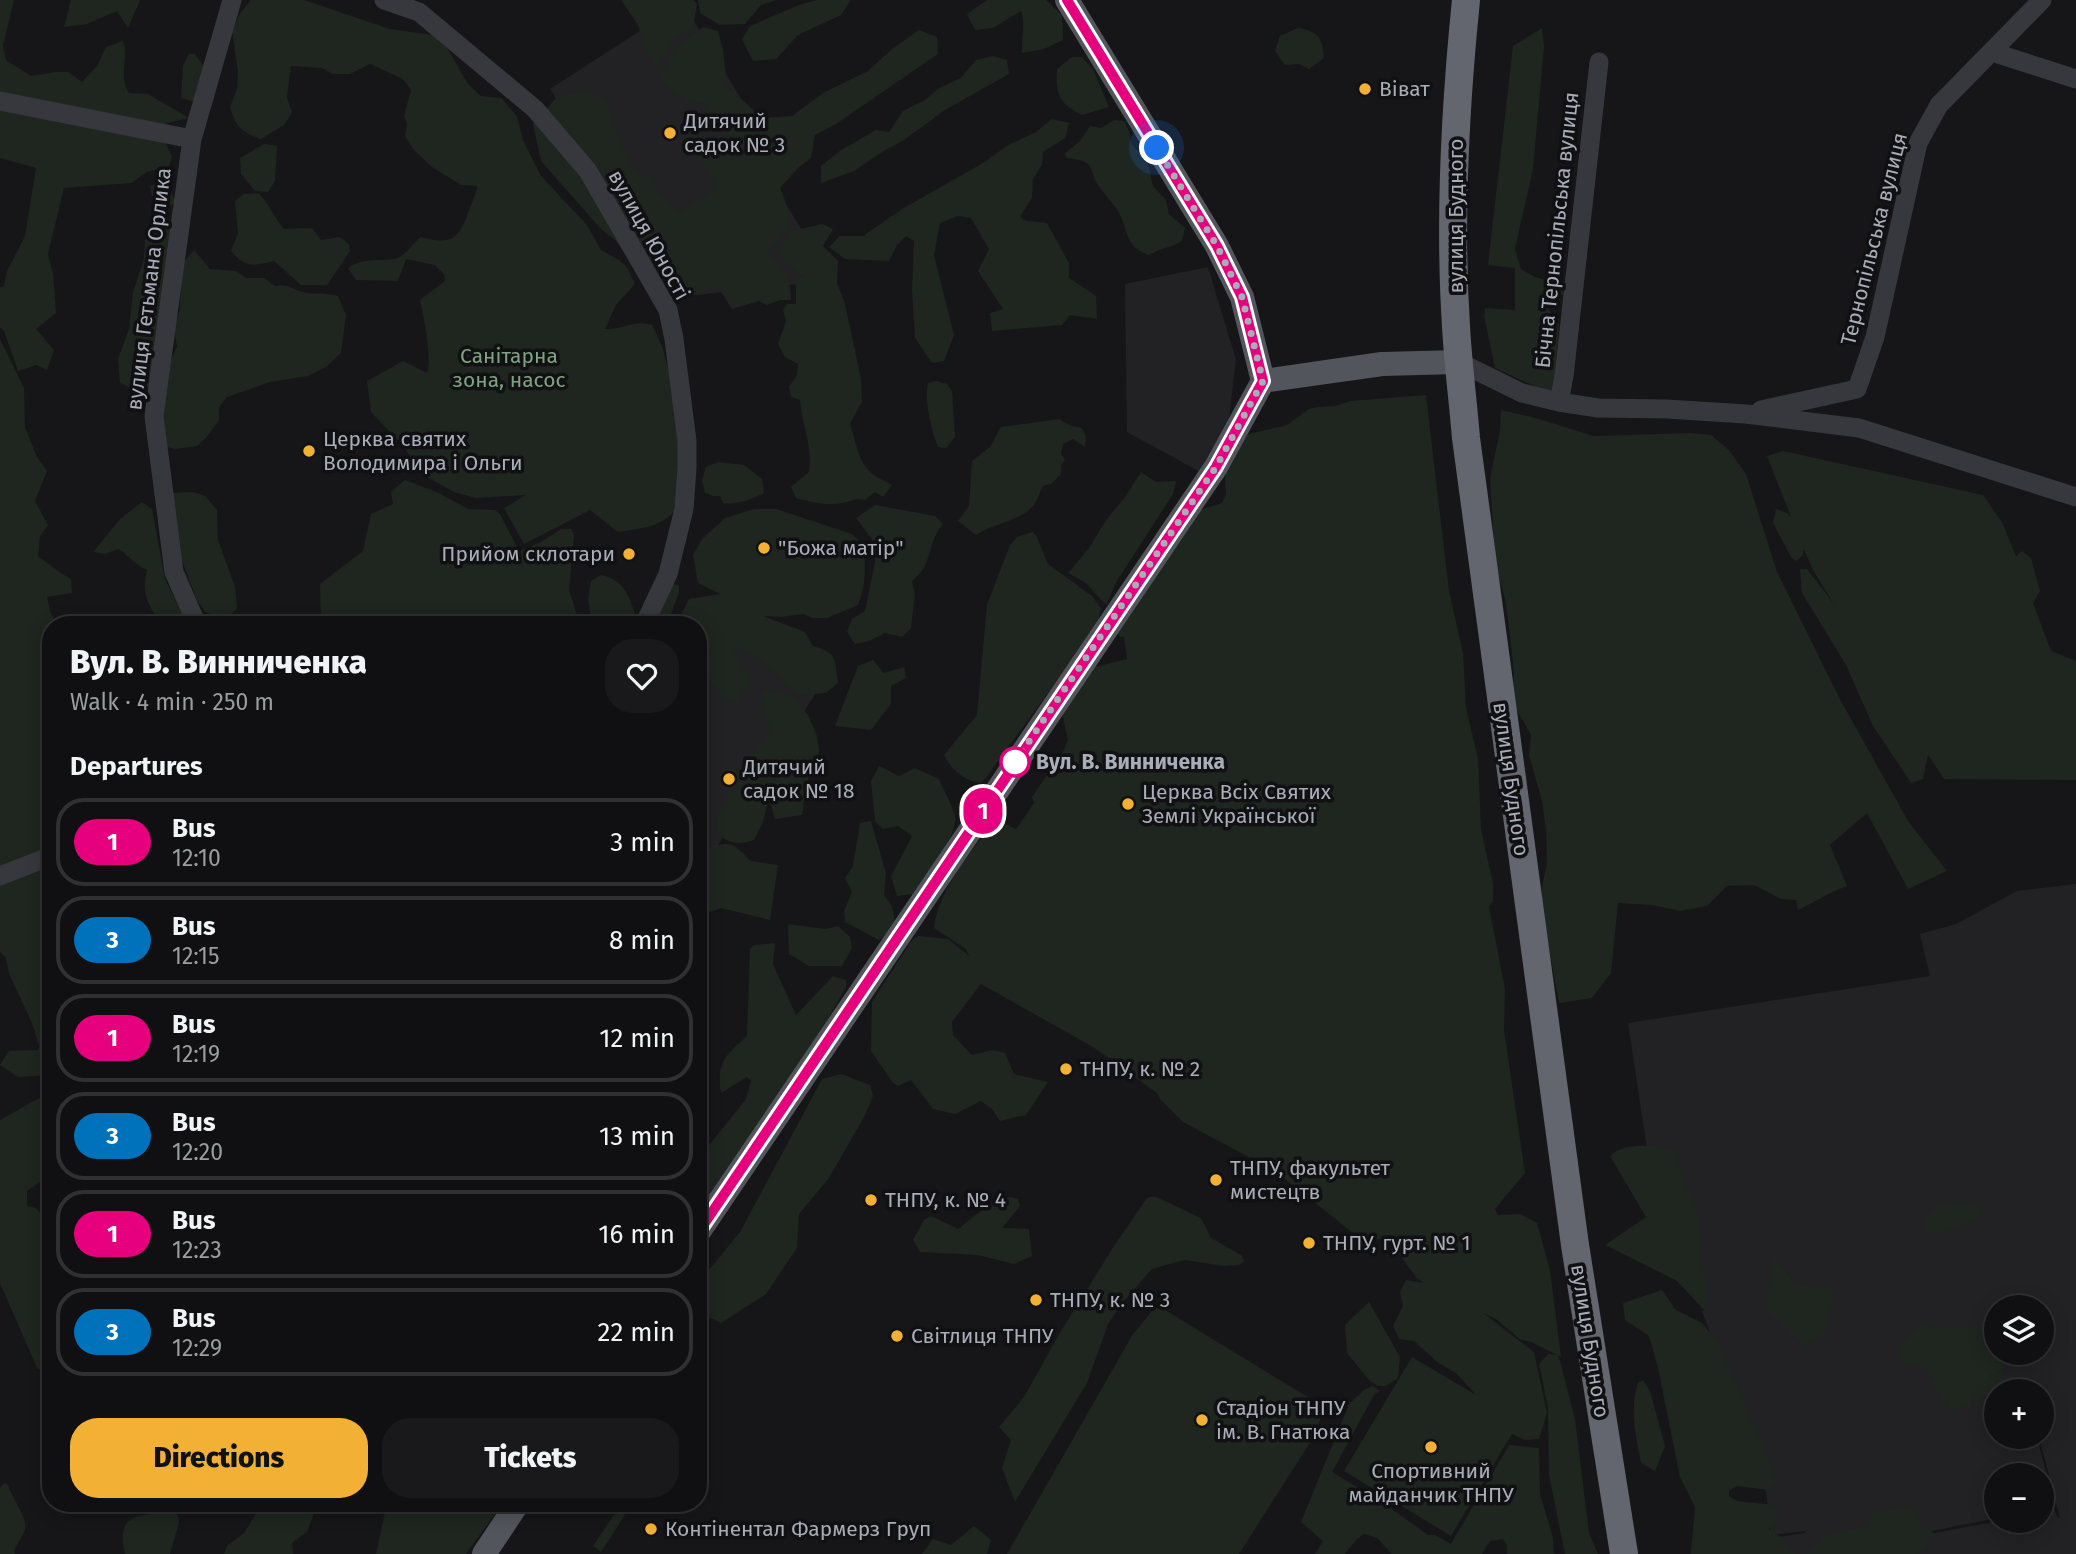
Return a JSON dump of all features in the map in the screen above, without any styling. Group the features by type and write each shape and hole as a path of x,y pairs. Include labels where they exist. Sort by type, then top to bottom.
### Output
{"highway":[{"name":"вулиця Будного","path":"1466,0 1458,78 1454,194 1456,324 1466,438 1575,1245 1624,1554"}],"main road":[{"path":"707,1220 1216,467 1263,381 1242,297 1217,246 1067,0"},
{"path":"1263,381 1381,364 1459,362"},
{"path":"484,1554 512,1512"}],"street":[{"name":"вулиця Гетьмана Орлика","path":"193,616 174,572 154,416 192,139 232,0"},
{"name":"вулиця Юності","path":"384,0 419,12 535,109 588,171 667,310 674,339 687,441 687,468 684,509 668,574 648,616"},
{"name":"Тернопільська вулиця","path":"1746,414 1857,389 1875,337 1918,143 1939,104 2042,0"},
{"path":"1992,52 2076,79"},
{"name":"Бічна Тернопільська вулиця","path":"1559,402 1599,62"},
{"path":"0,101 192,139"},
{"path":"1459,362 1522,393 1559,402 1598,408 1666,408 1746,414 1859,428 2076,498"},
{"path":"0,876 42,860"}],"shaded area":[{"name":"Дитячий садок № 3","path":"683,3 789,178 775,187 807,238 816,282 679,297 550,89"},
{"path":"1208,267 1236,360 1229,418 1200,472 1127,432 1125,284"},
{"name":"Дитячий садок № 18","path":"701,601 823,682 707,862 707,616 691,616"},
{"path":"2076,884 2076,1554 1825,1554 1984,1524 1984,1533 2054,1533 2054,1508 2060,1518 2054,1495 2054,1463 2046,1463 2042,1449 2054,1449 2054,1379 1984,1379 1984,1449 2040,1449 2044,1463 1984,1463 1984,1521 1819,1554 1773,1554 1771,1538 1805,1531 1771,1535 1765,1482 1702,1311 1705,1310 1649,1162 1628,1023 1930,976 1920,934 1956,924 2017,891"}],"green space":[{"path":"0,0 14,0 3,46 6,60 31,76 68,72 82,82 97,66 106,47 123,41 124,80 129,93 148,94 189,118 156,126 172,156 169,167 147,172 131,183 64,188 48,254 53,273 56,313 36,329 54,350 47,370 36,365 18,371 4,331 0,327 0,287 4,286 7,271 25,236 36,168 0,158"},
{"path":"71,0 140,0 128,28 117,11 87,24 64,27"},
{"name":"Санітарна зона, насос","path":"251,0 304,0 390,29 440,36 468,84 481,96 501,98 517,116 523,140 541,176 587,225 601,250 627,267 635,284 616,305 605,329 639,323 652,325 662,346 680,411 682,503 668,517 654,525 618,532 590,510 524,544 504,508 526,495 476,498 454,492 420,473 404,447 371,412 367,381 403,361 427,373 428,347 420,300 445,281 444,274 435,265 406,259 398,281 356,280 348,268 364,261 394,259 406,253 421,237 446,240 457,235 465,222 477,186 461,185 432,167 413,149 405,136 407,124 404,116 411,90 403,79 370,64 350,74 333,74 322,68 291,66 287,97 292,113 284,125 261,139 241,128 230,107 237,89 238,72 232,31 239,15"},
{"path":"621,0 693,0 697,4 693,28 672,41 659,69 645,50 638,25"},
{"path":"698,0 777,0 761,5 745,24 720,25 700,13"},
{"path":"817,0 851,0 841,15 798,35 776,59 753,61 742,39 750,26"},
{"path":"987,0 1046,0 1062,15 1063,40 1044,49 1022,53 1021,11 993,28 975,30 967,14"},
{"name":"Дитячий садок № 3","path":"703,27 718,31 727,86 762,118 792,116 823,93 868,71 919,30 937,37 938,54 836,124 815,135 811,158 780,188 789,217 788,224 781,238 766,253 786,273 791,300 780,300 767,305 759,301 732,309 718,287 694,295 672,295 657,265 633,263 541,161 533,124 557,97 583,90 606,99 634,169 638,173 649,175 662,196 680,212 712,191 715,182 685,133 717,143 734,158 748,155 751,147 741,146 707,120 703,102 691,104 658,79 678,45"},
{"path":"1298,28 1310,31 1321,41 1324,58 1309,69 1299,64 1285,65 1275,51 1280,36"},
{"path":"1542,28 1544,47 1533,169 1515,249 1521,269 1535,277 1560,284 1564,294 1543,302 1559,324 1554,389 1545,391 1495,368 1484,316 1485,308 1515,310 1515,268 1488,265 1513,46"},
{"path":"189,54 195,54 212,79 215,92 211,107 181,98 183,66"},
{"path":"993,56 1007,60 1009,74 945,110 854,171 821,183 821,166 841,150 876,130 889,132 903,111 925,100 939,88 961,78 976,60"},
{"path":"1072,57 1082,57 1093,69 1109,107 1082,115 1063,102 1058,92 1057,69"},
{"path":"1052,119 1069,123 1065,138 1043,152 1042,165 1033,179 1032,198 1020,217 1027,221 1047,223 1069,263 1069,278 1096,296 1097,319 1070,315 1062,325 992,331 990,313 1003,309 978,271 989,249 971,218 958,216 940,223 934,255 954,335 944,361 932,363 915,338 912,289 914,241 906,236 897,245 889,261 845,259 829,247 840,236 863,236 902,209 983,163 1008,145 1036,132"},
{"path":"1114,120 1124,121 1131,143 1148,163 1153,186 1166,200 1169,214 1185,228 1182,241 1149,255 1131,243 1118,211 1097,183 1088,164 1067,158 1065,153 1079,142 1090,126 1101,128"},
{"path":"264,144 277,146 275,181 268,192 255,191 241,174 240,158"},
{"path":"167,180 175,202 163,212 155,211 150,186"},
{"path":"258,193 284,229 312,228 321,240 340,237 349,244 350,251 327,285 301,285 274,261 245,263 231,251 238,233 235,201 244,194"},
{"path":"160,222 172,228 153,384 142,393 120,383 118,359 129,329 133,293 144,258 145,240"},
{"path":"822,224 833,229 823,246 838,261 837,283 845,304 861,379 862,402 850,424 865,466 892,485 883,497 875,492 865,500 837,504 796,498 791,487 809,472 810,454 800,400 791,397 789,386 797,376 798,364 785,357 778,344 786,321 783,310 787,304 796,304 796,279 804,277 783,261 779,250 792,231"},
{"path":"194,250 210,269 236,271 246,278 264,278 275,286 338,296 346,315 341,353 326,367 308,376 270,382 227,397 219,407 219,420 206,438 197,446 175,449 163,446 160,441 166,370 177,347 174,328 180,309 182,264"},
{"path":"0,339 24,388 25,427 37,457 47,471 35,501 48,525 40,536 38,557 71,579 72,593 47,597 52,616 42,616 42,1076 18,1077 0,1065 9,1051 38,1050 39,1046 32,1023 9,974 6,958 0,952"},
{"path":"936,381 947,384 952,391 955,437 946,448 938,447 928,406 928,383"},
{"path":"1426,395 1449,591 1463,653 1466,708 1478,758 1481,829 1493,883 1493,901 1489,907 1505,989 1504,1030 1525,1173 1495,1209 1498,1215 1520,1214 1537,1223 1550,1270 1561,1357 1521,1340 1496,1319 1483,1313 1534,1352 1547,1413 1539,1439 1525,1440 1512,1434 1451,1536 1344,1471 1412,1357 1476,1395 1456,1373 1437,1362 1414,1341 1399,1339 1393,1326 1403,1306 1400,1292 1406,1280 1424,1283 1390,1243 1383,1239 1362,1240 1285,1179 1183,1122 1157,1093 1093,1047 981,984 952,1022 953,1035 972,1055 993,1050 1005,1053 1014,1074 1048,1082 1026,1115 1000,1121 992,1109 981,1101 955,1114 933,1109 911,1080 898,1086 893,1083 871,1051 872,1002 912,940 918,936 948,939 969,956 966,949 934,928 948,886 992,824 1002,822 1016,829 1034,803 1032,797 1068,740 1062,714 1095,667 1127,659 1124,637 1120,637 1116,627 1190,513 1222,503 1226,494 1225,469 1241,436 1287,425 1309,409 1336,406 1350,401"},
{"path":"1501,410 1594,436 1691,433 1711,435 1729,450 1746,474 1777,572 1841,701 1908,821 1947,871 1908,889 1867,813 1830,845 1847,886 1798,910 1796,900 1781,899 1754,885 1727,886 1707,906 1680,911 1652,905 1618,903 1611,973 1592,998 1559,1003 1540,900 1547,861 1542,801 1529,755 1531,735 1513,703 1514,672 1510,635 1505,599 1495,562 1490,478 1500,431"},
{"path":"1059,419 1071,426 1082,428 1086,437 1085,447 1073,439 1063,444 1061,454 1065,460 1061,465 1061,474 1051,484 1043,486 1033,506 1020,516 976,535 958,521 969,506 972,461 990,447 1001,427"},
{"path":"1783,451 1983,495 2002,522 2016,556 2022,551 2031,558 2040,591 2033,603 2051,651 2076,661 2076,780 1944,779 1928,755 1923,779 1911,783 1873,726 1846,665 1802,593 1800,569 1807,569 1834,604 1813,570 1804,549 1802,556 1796,561 1791,557 1773,523 1776,509 1791,517 1767,456"},
{"path":"718,462 744,465 762,479 764,493 745,501 723,503 720,496 705,493 702,480 706,467"},
{"path":"1141,472 1156,482 1176,481 1173,494 1117,581 1106,605 1086,583 1068,573 1089,548"},
{"path":"405,480 439,493 468,509 495,510 500,514 519,551 541,542 561,529 571,529 574,535 569,590 577,616 321,616 320,584 363,551 371,514 393,504 391,492"},
{"path":"193,492 205,496 217,510 218,540 235,587 237,608 230,616 216,616 205,612 197,600 179,553 170,493"},
{"path":"142,502 152,509 165,579 183,616 157,616 145,593 147,570 118,549 105,554 93,552 121,518"},
{"path":"875,505 935,516 943,524 934,539 924,568 912,581 915,594 911,628 902,637 885,633 855,644 847,632 852,619 865,611 875,562 872,539 856,518"},
{"path":"754,509 776,509 852,534 863,545 865,575 858,605 827,618 813,618 803,614 763,616 805,632 813,646 834,658 838,683 826,693 799,695 762,659 737,648 733,651 751,681 737,702 726,700 707,677 707,616 680,616 689,599 720,594 698,583 693,555 702,539 725,518"},
{"path":"1032,532 1036,535 1048,564 1092,596 1101,608 1097,626 985,779 981,783 975,782 959,774 944,755 977,715 987,605 1010,545 1017,537"},
{"path":"601,575 616,581 629,597 636,616 591,616 588,599 591,581"},
{"path":"669,586 679,586 670,616 657,616"},
{"path":"873,660 884,673 904,667 906,678 891,686 891,704 871,730 835,726 858,666"},
{"path":"768,689 795,698 808,715 817,736 817,761 806,784 802,815 775,819 769,798 763,822 754,840 734,842 717,833 716,822 728,795 744,778 746,759 772,732 760,705 763,692"},
{"path":"879,766 899,776 915,768 939,779 955,816 952,834 933,868 913,894 897,896 891,876 912,836 898,826 883,829 875,821 871,781"},
{"path":"871,821 886,873 884,895 892,906 896,927 879,940 845,922 844,911 852,892 845,878 853,866 860,823"},
{"path":"729,844 751,861 778,865 770,920 721,908 711,912 707,910 707,847"},
{"path":"788,924 826,929 838,926 850,937 852,948 842,966 809,966 789,954"},
{"path":"775,943 773,964 796,1015 833,976 846,980 846,987 819,1035 707,1209 707,1148 746,1099 751,1081 747,1077 721,1093 721,1066 747,1036 750,949 754,945"},
{"path":"841,1074 870,1085 873,1096 829,1178 799,1214 797,1248 766,1294 721,1323 707,1316 707,1271 740,1232 822,1079"},
{"path":"41,1097 42,1181 27,1191 27,1206 36,1208 42,1215 42,1371 37,1368 0,1283 0,1120"},
{"path":"1628,1147 1670,1148 1677,1157 1698,1219 1701,1263 1708,1286 1705,1311 1677,1281 1605,1245 1646,1217 1610,1156"},
{"path":"1154,1196 1201,1218 1211,1238 1241,1255 1244,1261 1239,1265 1224,1266 1184,1260 1152,1269 1108,1324 1087,1383 1015,1502 1002,1468 1011,1440 999,1427 1024,1397 1114,1246 1147,1198"},
{"path":"996,1199 1018,1199 1020,1206 1002,1228 1029,1229 1032,1256 1014,1264 978,1255 920,1252 913,1240 924,1220 931,1216 958,1229"},
{"path":"1975,1203 1982,1208 1977,1220 1931,1234 1924,1230 1926,1219 1941,1204"},
{"path":"1776,1259 1796,1285 1833,1288 1831,1311 1824,1335 1805,1347 1766,1309 1771,1260"},
{"path":"1662,1290 1676,1310 1702,1323 1718,1342 1778,1481 1769,1490 1737,1486 1729,1491 1729,1496 1737,1501 1774,1505 1778,1514 1769,1529 1784,1539 1795,1554 1691,1554 1695,1507 1680,1477 1658,1368 1649,1336 1625,1320 1623,1303"},
{"path":"1369,1302 1400,1357 1398,1378 1386,1386 1378,1386 1370,1381 1347,1353 1345,1325"},
{"name":"Стадіон ТНПУ ім. В. Гнатюка","path":"1157,1305 1324,1407 1316,1433 1239,1554 1007,1554 1133,1334"},
{"path":"1924,1323 1941,1329 1984,1324 1984,1365 2003,1365 2002,1379 1984,1379 1984,1397 1949,1412 1925,1370 1899,1361 1899,1345"},
{"path":"1548,1354 1557,1355 1560,1361 1575,1419 1589,1533 1598,1554 1565,1554 1549,1475 1548,1408 1539,1364"},
{"path":"1643,1380 1650,1391 1665,1446 1655,1471 1641,1463 1635,1433 1635,1393 1638,1383"},
{"path":"1373,1386 1380,1391 1374,1395 1332,1472 1428,1535 1435,1535 1451,1544 1509,1445 1539,1448 1540,1494 1553,1538 1554,1554 1507,1554 1503,1539 1490,1541 1482,1554 1392,1554 1377,1538 1364,1534 1345,1554 1315,1554 1323,1541 1301,1522 1349,1404 1364,1390"},
{"path":"4,1483 8,1485 25,1524 15,1554 0,1554 0,1488"},
{"path":"1910,1506 1917,1512 1919,1523 1934,1533 1918,1554 1805,1554 1832,1533 1866,1527 1873,1513"},
{"path":"173,1512 178,1516 179,1523 170,1554 125,1554 123,1540 127,1523 141,1516"},
{"path":"257,1512 314,1512 307,1532 292,1543 293,1554 224,1554 227,1546 244,1533"},
{"path":"385,1512 496,1512 466,1554 376,1554"},
{"path":"616,1512 625,1515 601,1552 593,1546"},
{"path":"974,1526 991,1540 987,1554 922,1554 933,1539 951,1545"}],"bus line":[{"name":"1","path":"707,1220 1216,467 1263,381 1242,297 1217,246 1067,0"}],"place":[{"name":"Віват","path":"1365,89"},
{"name":"Дитячий садок № 3","path":"670,133"},
{"name":"Церква святих Володимира і Ольги","path":"309,451"},
{"name":"\"Божа матір\"","path":"764,548"},
{"name":"Прийом склотари","path":"629,554"},
{"name":"Вул. В. Винниченка","path":"1015,762"},
{"name":"Дитячий садок № 18","path":"729,779"},
{"name":"Церква Всіх Святих Землі Української","path":"1128,804"},
{"name":"ТНПУ, к. № 2","path":"1066,1069"},
{"name":"ТНПУ, факультет мистецтв","path":"1216,1180"},
{"name":"ТНПУ, к. № 4","path":"871,1200"},
{"name":"ТНПУ, гурт. № 1","path":"1309,1243"},
{"name":"ТНПУ, к. № 3","path":"1036,1300"},
{"name":"Світлиця ТНПУ","path":"897,1336"},
{"name":"Стадіон ТНПУ ім. В. Гнатюка","path":"1202,1420"},
{"name":"Спортивний майданчик ТНПУ","path":"1431,1447"},
{"name":"Контінентал Фармерз Груп","path":"651,1529"}],"route":[{"path":"1015,762 1216,467 1263,381 1242,297 1217,246 1157,148"}]}
